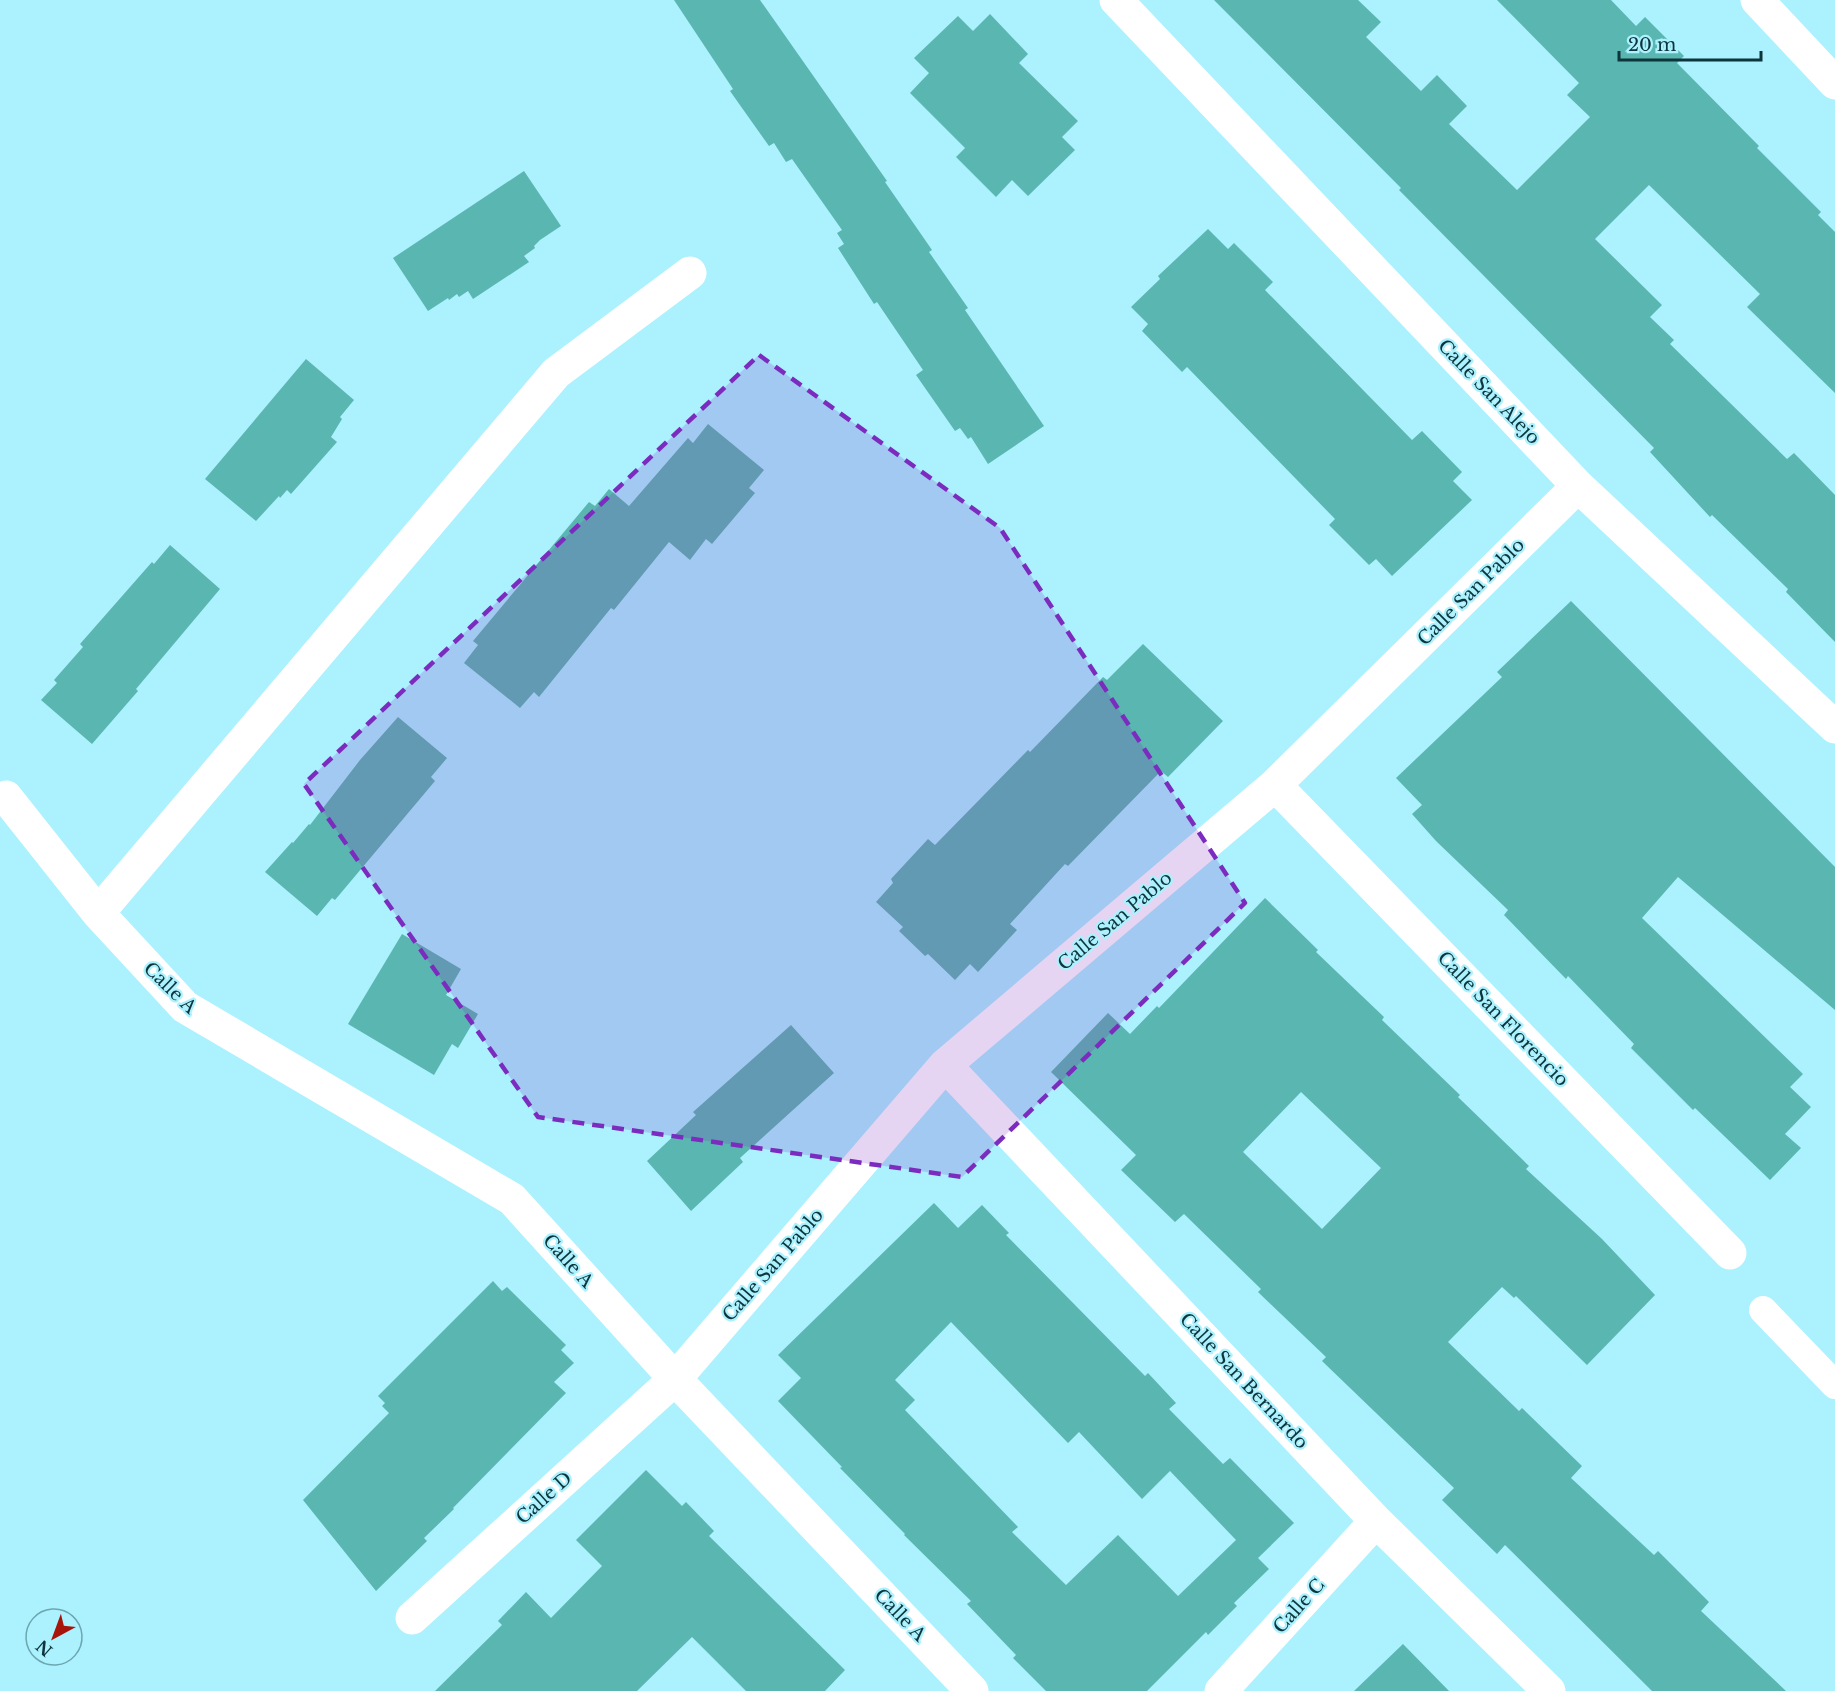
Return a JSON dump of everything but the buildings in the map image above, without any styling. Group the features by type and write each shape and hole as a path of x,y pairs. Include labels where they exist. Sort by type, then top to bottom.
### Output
{"street":[{"name":"Calle San Alejo","path":"1116,0 1578,486 1835,727"},
{"path":"1757,0 1835,83"},
{"path":"98,913 556,373 690,273"},
{"name":"Calle San Pablo","path":"675,1379 945,1065 1275,785 1578,486"},
{"name":"Calle San Florencio","path":"1275,785 1730,1253"},
{"name":"Calle A","path":"6,797 98,913 185,1007 512,1200 675,1379 972,1691"},
{"name":"Calle San Bernardo","path":"945,1065 1376,1521 1548,1691"},
{"name":"Calle D","path":"412,1618 675,1379"},
{"name":"Calle C","path":"1221,1691 1376,1521"}],"lane":[{"path":"1763,1310 1835,1385"}],"highlighted area":[{"path":"759,355 1000,528 1245,903 962,1177 538,1117 304,784"}]}
